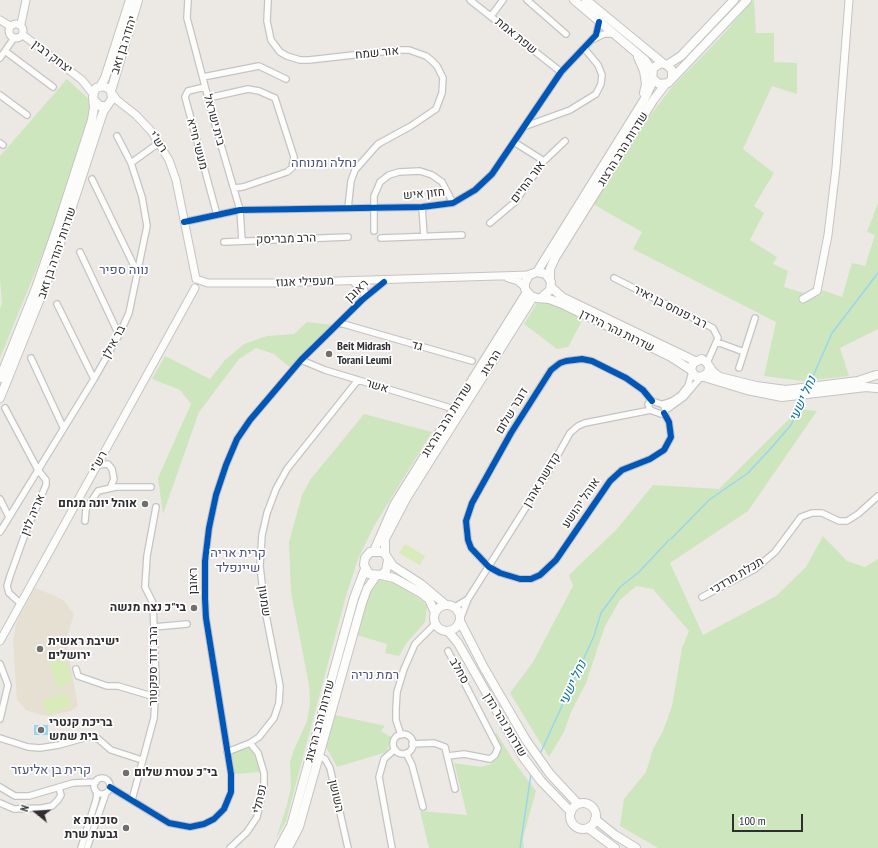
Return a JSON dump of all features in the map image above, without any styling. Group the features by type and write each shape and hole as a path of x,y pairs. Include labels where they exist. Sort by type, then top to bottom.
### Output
{"main road":[{"name":"שדרות יהודה בן זאב","path":"0,378 51,247 92,120 96,92 105,78 130,0"},
{"name":"יהודה בן זאב","path":"111,92 138,0"},
{"path":"574,0 645,60 656,83 665,85 747,0"},
{"path":"586,0 666,64 672,70 672,78"},
{"path":"652,74 655,66 666,64 681,56 734,0"},
{"path":"631,48 639,59 644,71 646,84 641,105"},
{"name":"שדרות הרב הרצוג","path":"533,273 641,105 650,89 652,74"},
{"name":"שדרות הרב הרצוג","path":"550,282 550,270 555,258 654,99 665,85"},
{"path":"106,87 111,92 112,99 108,105 100,106 96,92 106,87"},
{"name":"שדרות יהודה בן זאב","path":"0,398 52,271 103,112 108,105"},
{"path":"533,273 544,273 550,282 548,294 531,293 526,280 533,273"},
{"name":"שדרות נהר הירדן","path":"550,282 562,297 703,362 712,372 725,378 784,394 858,381 877,374"},
{"name":"שדרות הרב הרצוג","path":"374,551 394,505 454,409 531,293"},
{"name":"שדרות נהר הירדן","path":"531,293 560,303 671,357 691,371"},
{"name":"הרצוג","path":"387,557 385,539 407,497 531,293"},
{"path":"703,362 708,373 703,377 697,377 691,371 692,365 703,362"},
{"path":"877,374 874,380 877,388"},
{"name":"שדרות נהר הירדן","path":"703,377 747,390 784,394 828,392 866,387 877,388"},
{"path":"374,551 387,557 393,566 420,584 446,605 454,607 460,619 457,627 448,631 441,629 436,624 435,613 429,599 394,578 369,574 365,569 365,558 374,551"},
{"path":"379,576 386,571 387,557"},
{"name":"שדרות הרב הרצוג","path":"288,848 299,827 315,755 354,598 365,569"},
{"name":"שדרות הרב הרצוג","path":"279,848 291,826 315,755 366,589 379,576"},
{"path":"435,613 440,607 446,605"},
{"name":"שדרות נהר הדן","path":"460,619 474,649 526,740 550,774 578,804"},
{"name":"שדרות נהר הדן","path":"448,631 458,642 520,751 544,785 571,812"},
{"path":"588,828 595,819 595,813 592,807 586,804 578,804 571,812 573,824 580,828 588,828 615,848"},
{"path":"595,819 615,835 636,848"}],"street":[{"path":"0,58 14,38 18,38 22,35 24,30 21,24 26,0"},
{"name":"בית ישראל","path":"188,0 187,18 240,210 242,241"},
{"name":"אור שמח","path":"268,0 267,21 271,40 280,52 286,56 300,60 309,60 409,50 426,56 431,60 437,66 443,78 442,93 436,109 411,126 378,144 355,170 351,181 348,208"},
{"name":"שפת אמת","path":"470,0 561,72"},
{"path":"491,16 503,0"},
{"path":"527,0 566,34"},
{"path":"804,299 817,290 828,235 836,168 849,0"},
{"path":"0,20 10,26"},
{"name":"חזון איש","path":"184,222 240,210 422,207 453,203 485,182 526,126 544,96 561,72 598,32 599,22"},
{"path":"10,26 15,23 21,24"},
{"path":"10,26 9,32 14,38"},
{"name":"חזון איש","path":"590,42 604,34 615,35"},
{"name":"יצחק רבין","path":"22,35 96,92"},
{"path":"526,126 570,110 596,94 601,84 602,75 598,64 584,48"},
{"path":"5,51 53,88"},
{"path":"203,77 259,66 286,79"},
{"name":"מעשי חייא","path":"205,86 188,91 185,97 216,216"},
{"path":"208,98 248,90 259,91 275,98 294,157 292,168 287,172 243,187 234,188"},
{"name":"רש\"י","path":"0,646 1,639 20,603 198,284 173,168 160,142 142,121 117,100 111,92"},
{"path":"0,95 27,115"},
{"path":"108,105 121,105 125,107"},
{"name":"בר אילן","path":"0,532 63,427 94,379 119,335 129,313 138,274 146,226 142,196 131,163 117,136"},
{"name":"אור החיים","path":"490,223 515,202 544,160 565,141"},
{"path":"131,163 160,142"},
{"path":"514,142 544,160"},
{"path":"374,231 374,196 380,182 389,175 410,170 420,171 442,182 453,203"},
{"path":"92,179 138,274"},
{"path":"422,207 424,236"},
{"path":"381,238 462,235"},
{"name":"הרב מבריסק","path":"224,242 348,237"},
{"path":"80,252 119,335"},
{"name":"מעפילי אגוז","path":"198,284 274,284 533,273"},
{"name":"מעפילי אגוז","path":"198,284 355,284 507,278 518,281 531,293"},
{"name":"רבי פנחס בן יאיר","path":"614,278 710,326 717,334 717,342 712,352 703,362"},
{"name":"ראובן","path":"110,788 169,823 190,827 204,824 214,819 224,809 230,792 231,774 206,618 205,561 209,528 221,480 237,440 250,420 302,360 362,300 384,282"},
{"name":"ראובן","path":"355,284 362,286 365,290 362,300"},
{"path":"56,304 94,379"},
{"path":"739,368 755,318"},
{"name":"גד","path":"340,323 472,361"},
{"name":"רבי פנחס בן יאיר","path":"717,342 744,352"},
{"path":"31,358 63,427"},
{"name":"דובר שלום","path":"489,567 471,548 468,540 466,521 468,511 511,433 551,370 560,363 566,361 582,359 592,361 626,378 643,390 652,401"},
{"name":"אשר","path":"302,360 358,380 454,409"},
{"path":"691,371 688,386 681,395 672,401 663,404 652,401 647,406 651,410 661,414 665,412 684,397 703,377"},
{"name":"שמעון","path":"228,752 250,743 266,731 274,718 279,702 280,686 265,610 260,573 262,535 267,514 276,489 287,469 358,380"},
{"name":"אוהל יהושע","path":"489,567 500,573 520,579 531,579 547,570 564,549 610,481 622,470 650,458 664,450 671,437 671,430 663,404"},
{"name":"אריה לוין","path":"5,408 38,470 46,480 46,485 22,540 7,586 9,593 20,603"},
{"name":"קדושת אהרן","path":"460,619 468,599 570,433 578,426 651,410"},
{"path":"98,465 108,464 112,469 114,479 110,488"},
{"path":"85,522 86,509 98,491 110,488 151,487"},
{"name":"תכלת מרדכי","path":"702,597 755,569 775,552 801,517 812,513 822,514 839,521 847,522 878,496"},
{"path":"0,499 9,517"},
{"name":"הרב דוד ספקטור","path":"132,800 154,718 153,603 144,587 147,556 156,507"},
{"name":"קדושת אהרן","path":"454,607 468,599"},
{"path":"154,627 187,624"},
{"path":"401,735 396,720 396,708 398,692 404,669 415,644 436,624"},
{"name":"סחלב","path":"448,650 498,748 495,755 490,759 464,754 448,756"},
{"path":"0,664 8,685 0,719"},
{"path":"76,669 78,676 107,686 118,686 155,697"},
{"path":"0,674 5,678 8,685"},
{"path":"401,735 409,736 412,744 411,750 401,754 395,749 394,741 401,735"},
{"path":"0,738 28,747 40,748 59,745 91,736 96,737 111,750 142,760"},
{"name":"נפתלי","path":"230,848 247,832 257,817 264,786 264,773 258,753 250,743"},
{"path":"412,744 434,743 445,747 455,789"},
{"path":"392,848 379,777 384,760 395,749"},
{"path":"406,753 412,765 423,807"},
{"name":"השושן","path":"315,755 325,759 330,768 348,848"},
{"path":"104,779 105,772"},
{"path":"0,787 8,793 22,797 37,795 73,783 96,782 104,779"},
{"path":"87,848 106,793 110,788 109,783 104,779"},
{"path":"81,848 96,800 96,782"},
{"path":"0,803 14,809 26,810 52,806 58,800 60,795 59,788"},
{"path":"97,792 101,794 106,793"}],"shaded area":[{"name":"ישיבת ראשית ירושלים","path":"35,588 64,601 74,614 66,640 78,706 71,711 49,716 26,710 17,700 13,642 16,623"}],"green space":[{"path":"753,0 756,33 774,33 774,62 797,63 797,94 772,86 743,149 774,173 754,206 764,213 750,240 777,257 773,264 788,271 784,287 817,297 822,290 842,297 852,263 865,266 875,235 867,232 878,203 878,329 840,348 849,376 803,381 764,376 776,322 633,249 642,232 593,204 641,128 671,88 719,39"},
{"path":"67,79 91,101 91,117 56,221 0,358 0,309 2,303 0,280 0,156"},
{"path":"542,300 549,301 583,319 568,347 557,349 524,324 537,303"},
{"path":"307,322 333,325 293,370 274,354 256,348 239,359 199,412 163,514 158,478 191,404 180,390 152,379 165,356 210,379 225,360 244,344 267,336 294,334"},
{"path":"799,409 817,411 748,511 670,563 703,635 776,596 806,567 823,536 847,561 865,567 878,559 878,848 658,848 620,826 624,799 646,772 653,749 663,731 672,706 682,648 689,631 653,589 636,586 620,600 605,626 586,683 571,712 564,732 549,757 510,693 533,662 573,586 569,575 616,530 653,485 719,489"},
{"path":"364,414 432,432 374,526 358,559 346,596 286,821 276,839 291,787 290,763 293,752 307,721 310,704 309,685 291,592 289,542 302,495 310,480"},
{"path":"405,544 425,556 420,565 399,553"},
{"path":"381,578 397,583 424,602 427,607 425,622 406,644 399,656 385,653 387,644 357,635 368,595 376,580"},
{"path":"65,658 73,682 58,688 49,663"},
{"path":"66,692 72,706 48,715 42,701"},
{"path":"335,715 385,726 381,731 391,737 387,752 337,767 325,745"},
{"path":"496,732 515,763 536,791 523,838 524,848 429,848 420,811 467,815 454,763 481,767 491,764"},
{"path":"249,748 254,754 260,772 234,774 231,753"}],"water":[{"name":"בריכת קנטרי בית שמש","path":"34,725 48,725 48,735 34,735"}],"waterway":[{"name":"נחל ישעי","path":"810,383 832,333 878,273"},
{"name":"נחל ישעי","path":"671,539 709,500 748,473 791,425 804,398"},
{"name":"נחל ישעי","path":"540,754 594,636 601,613 620,587 639,572 669,540"},
{"name":"נחל ישעי","path":"520,848 531,774"}],"cycle path":[{"path":"184,222 240,210 422,207 453,203 475,190 492,174 561,72 596,35 599,22"},
{"path":"110,787 169,823 190,827 204,824 214,819 224,809 231,792 231,774 206,618 205,599 205,561 209,528 216,495 237,439 250,420 301,360 362,300 384,282"},
{"path":"652,401 643,390 626,378 592,361 582,359 566,361 560,363 551,370 511,433 472,503 466,521 468,540 471,548 489,567 500,573 520,579 531,579 540,575 556,560 610,481 622,470 650,459 664,450 671,437 669,422 664,413"}],"place":[{"name":"Beit Midrash Torani Leumi","path":"329,354"},
{"name":"אוהל יונה מנחם","path":"145,504"},
{"name":"בי\"כ נצח מנשה","path":"194,608"},
{"name":"ישיבת ראשית ירושלים","path":"40,649"},
{"name":"בריכת קנטרי בית שמש","path":"41,730"},
{"name":"בי\"כ עטרת שלום","path":"126,773"},
{"name":"סוכנות א גבעת שרת","path":"126,828"}],"district":[{"name":"נחלה ומנוחה","path":"324,163"},
{"name":"נווה ספיר","path":"124,270"},
{"name":"קרית אריה שיינפלד","path":"238,560"},
{"name":"רמת נריה","path":"375,675"},
{"name":"קרית בן אליעזר","path":"51,770"}]}
